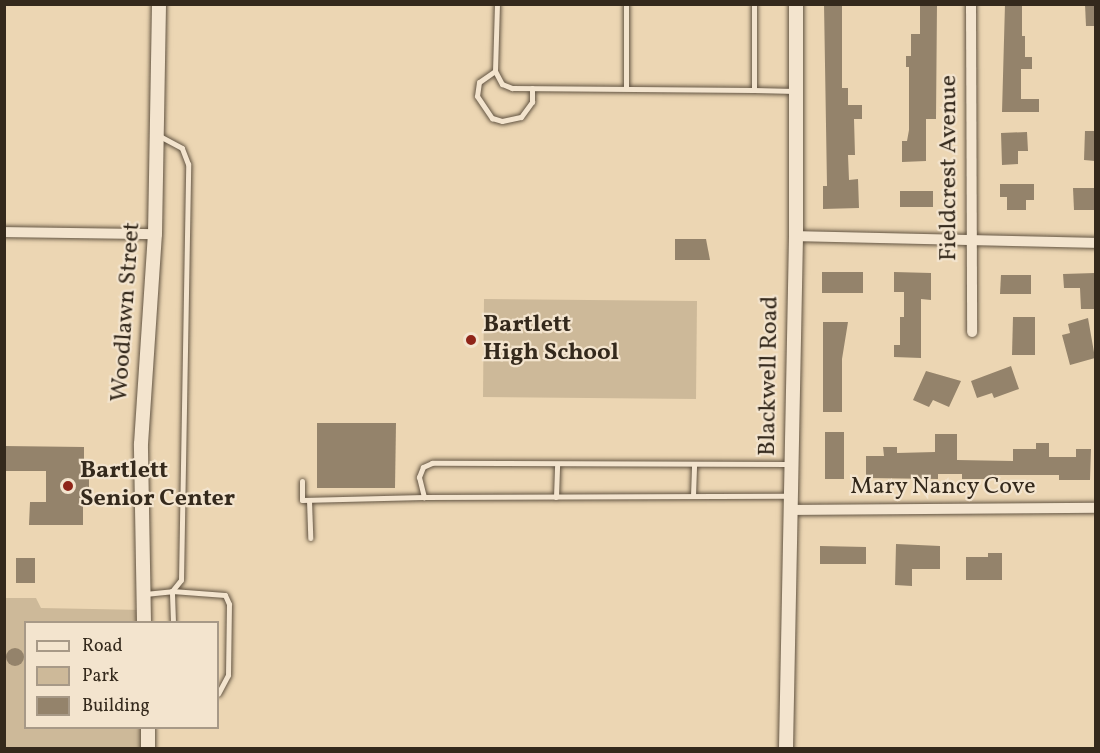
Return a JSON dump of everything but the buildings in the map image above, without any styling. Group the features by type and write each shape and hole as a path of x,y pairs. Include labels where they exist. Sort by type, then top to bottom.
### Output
{"street":[{"name":"Woodlawn Street","path":"144,621 141,444 156,234 159,4"},
{"name":"Blackwell Road","path":"786,748 796,236 796,4"},
{"name":"Fieldcrest Avenue","path":"971,4 972,332"},
{"path":"4,232 156,234"},
{"path":"796,236 1095,243"},
{"name":"Mary Nancy Cove","path":"790,510 1095,508"},
{"path":"147,729 148,748"}],"lane":[{"path":"497,4 495,71 501,84 512,88 796,91"},
{"path":"626,4 626,88"},
{"path":"754,4 754,90"},
{"path":"495,71 479,82 477,96 492,118 502,121 521,117 532,102 532,88"},
{"path":"157,136 182,148 188,164 181,580 172,591 173,621"},
{"path":"424,497 419,477 423,467 432,463 791,464"},
{"path":"556,496 557,464"},
{"path":"693,496 694,464"},
{"path":"302,482 302,500 424,497 790,496"},
{"path":"309,500 310,538"},
{"path":"144,594 172,591 225,594 229,604 228,675 219,692"}],"green space":[{"path":"484,299 697,301 696,399 483,397"},
{"path":"4,598 36,598 41,608 144,610 144,621 24,621 24,729 148,729 149,748 5,748"}],"place":[{"name":"Bartlett High School","path":"471,340"},
{"name":"Bartlett Senior Center","path":"68,486"}]}
